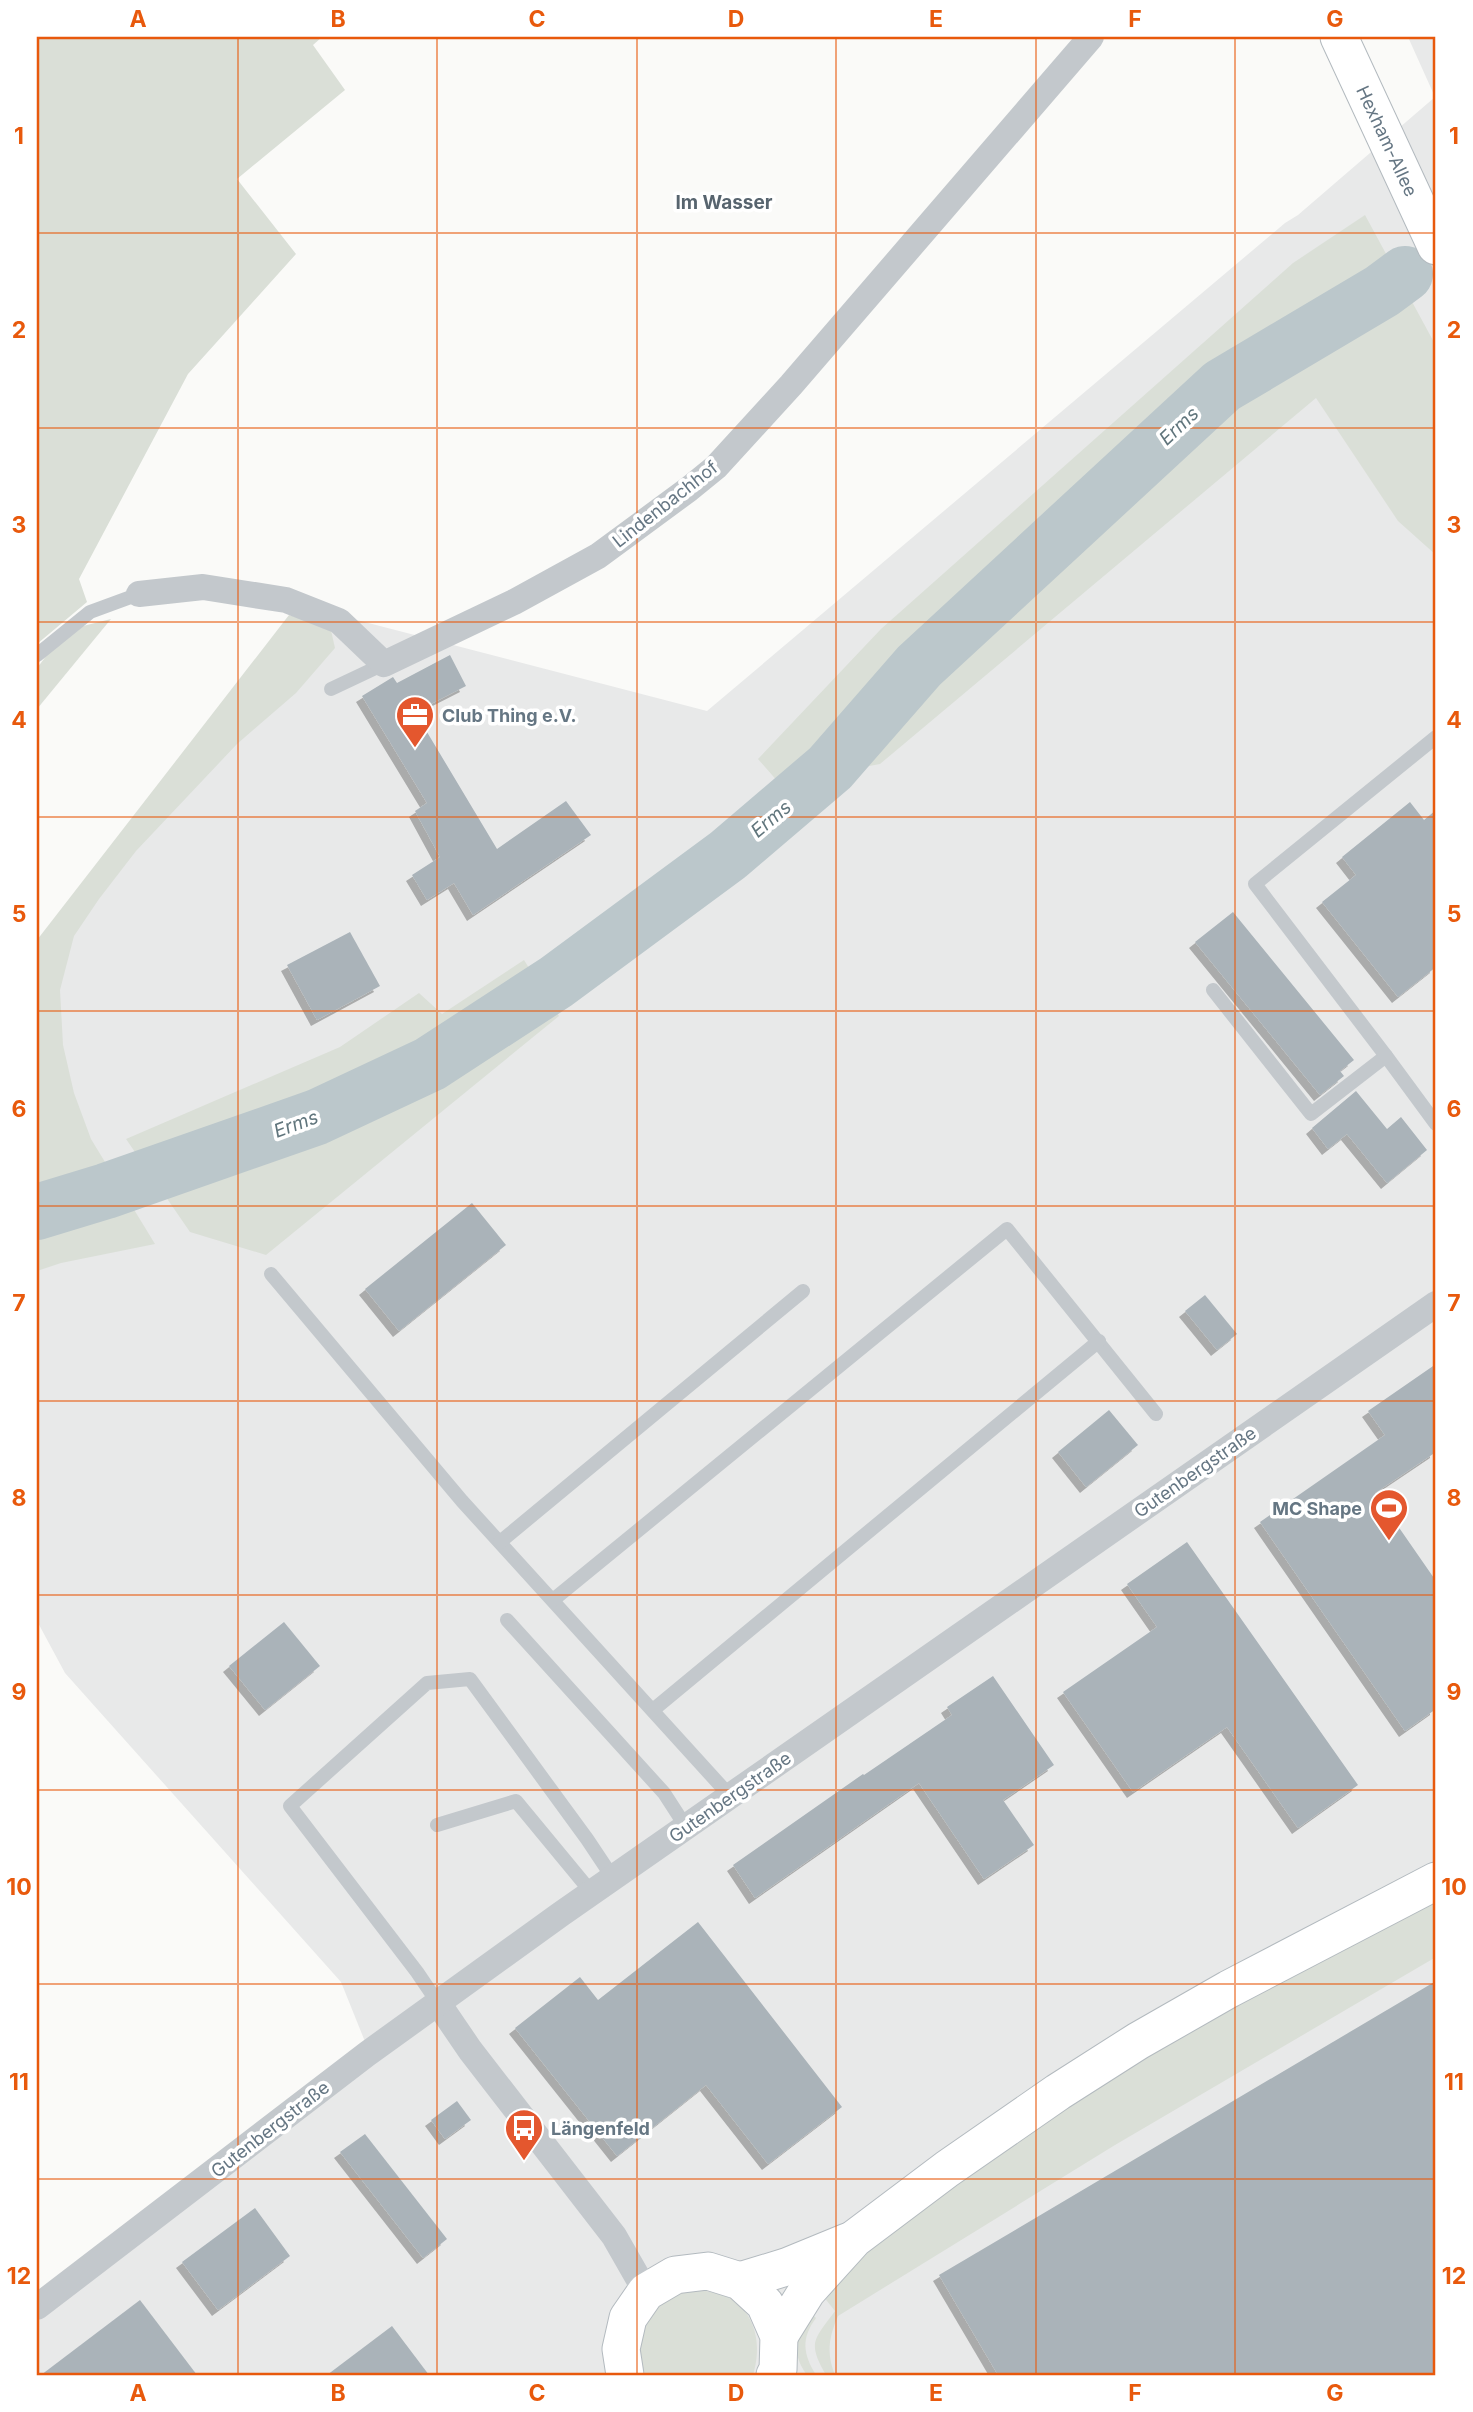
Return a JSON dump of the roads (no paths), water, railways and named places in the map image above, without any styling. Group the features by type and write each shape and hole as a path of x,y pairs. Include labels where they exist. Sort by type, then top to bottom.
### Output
{"street":[{"name":"Lindenbachhof","path":"384,664 514,602 597,556 716,467 791,385 1091,37"},
{"name":"Hexham-Allee","path":"1339,37 1436,246"},
{"path":"139,594 203,587 286,600 339,621 384,664"},
{"name":"Gutenbergstraße","path":"37,2307 367,2054 602,1885 1436,1304"},
{"path":"779,2336 807,2291 854,2239 958,2161 1138,2041 1229,1989 1436,1881"},
{"path":"438,2003 470,2050 614,2236 646,2292"},
{"path":"740,2281 786,2267 854,2239"},
{"path":"625,2375 621,2349 628,2318 646,2292 675,2275 708,2271 740,2281 765,2304 779,2336 778,2370 775,2375"}],"lane":[{"path":"37,655 89,612 139,594"},
{"path":"331,689 384,664"},
{"path":"1436,737 1255,884 1436,1124"},
{"path":"1213,990 1311,1114 1386,1056"},
{"path":"552,1600 1007,1229 1156,1414"},
{"path":"271,1274 462,1501 730,1796"},
{"path":"500,1542 803,1292"},
{"path":"653,1710 1099,1341"},
{"path":"507,1620 664,1793 686,1827"},
{"path":"438,2003 290,1806 426,1683 470,1679 587,1839 602,1885"},
{"path":"438,1825 516,1801 602,1885"}],"waterway":[{"name":"Erms","path":"37,1212 106,1191 317,1117 430,1064 556,982 728,855 830,768 919,666 1222,386 1382,291 1405,274"}],"place":[{"name":"Club Thing e.V.","path":"415,749"},
{"name":"MC Shape","path":"1389,1542"},
{"name":"Längenfeld","path":"524,2162"}],"district":[{"name":"Im Wasser","path":"724,202"}]}
